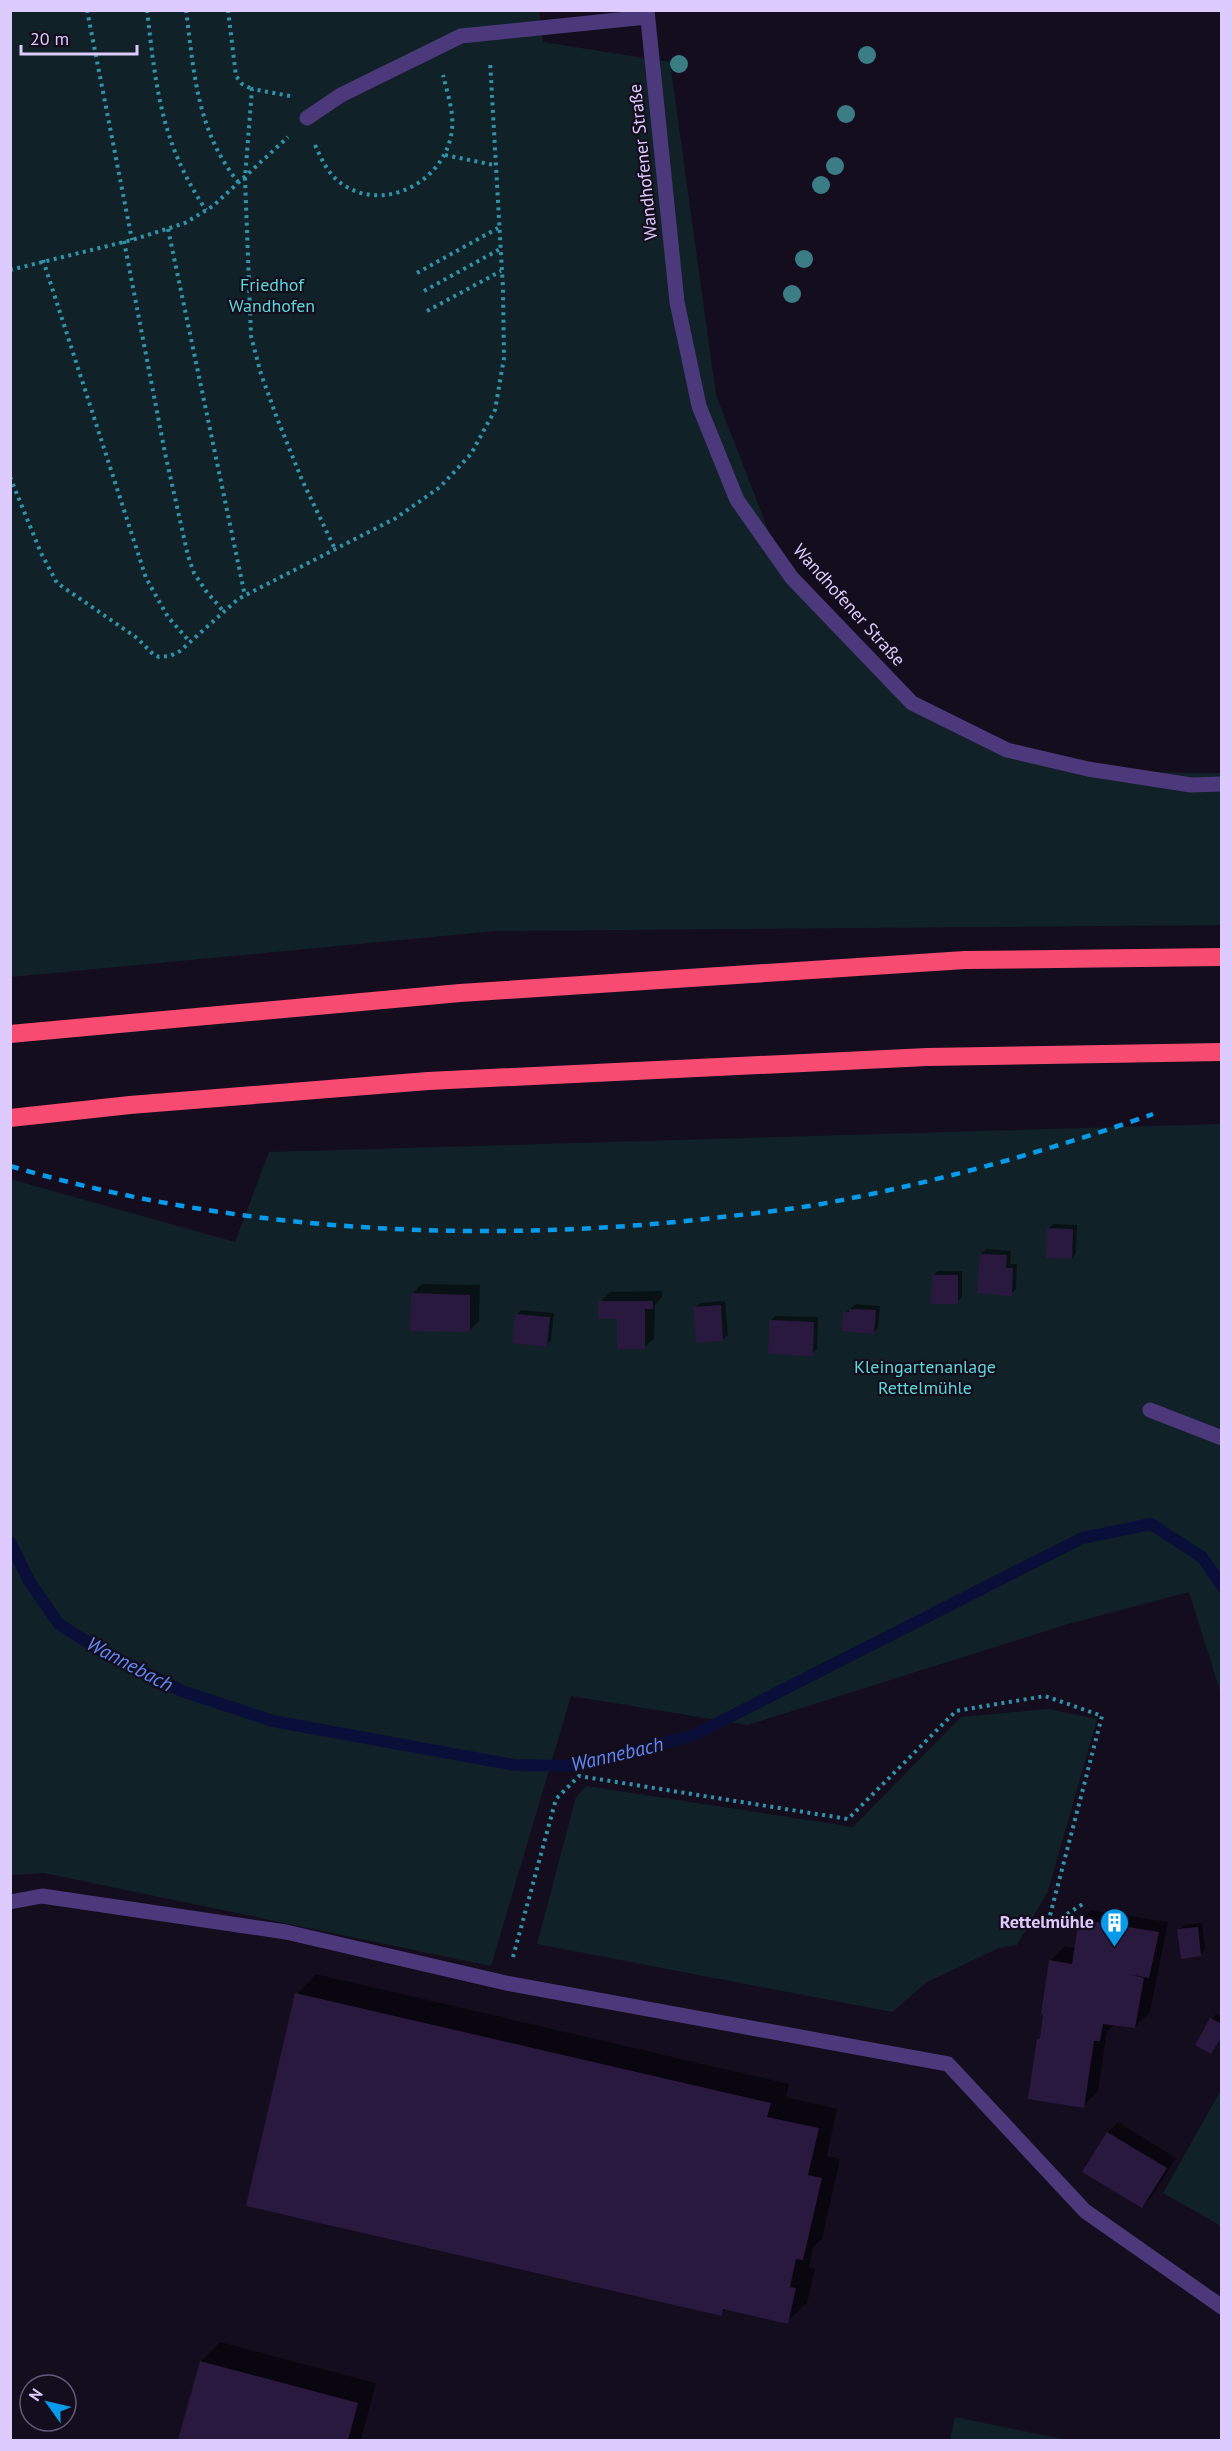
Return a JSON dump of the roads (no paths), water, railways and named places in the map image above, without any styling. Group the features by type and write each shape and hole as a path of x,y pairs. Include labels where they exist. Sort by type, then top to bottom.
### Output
{"highway":[{"path":"10,1034 460,993 965,960 1221,957"},
{"path":"10,1118 130,1105 428,1081 903,1058 1221,1052"}],"street":[{"path":"307,118 341,94 461,36 647,14"},
{"name":"Wandhofener Straße","path":"647,14 677,302 699,406 737,500 792,578 912,703 1007,750 1088,769 1191,785 1221,784"},
{"path":"1150,1410 1221,1438"},
{"path":"10,1902 42,1896 286,1932 506,1983 948,2064 1085,2211 1221,2307"}],"waterway":[{"name":"Wannebach","path":"10,1542 29,1581 59,1624 103,1652 182,1691 273,1721 514,1765 578,1766 694,1735 1082,1538 1151,1524 1202,1557 1222,1586"}],"railway":[{"path":"10,1166 95,1188 181,1206 355,1227 443,1231 530,1231 618,1227 784,1210 873,1194 994,1164 1153,1114"}],"place":[{"name":"Rettelmühle","path":"1115,1948"}],"park label":[{"name":"Friedhof Wandhofen","path":"272,295"},
{"name":"Kleingartenanlage Rettelmühle","path":"925,1377"}]}
